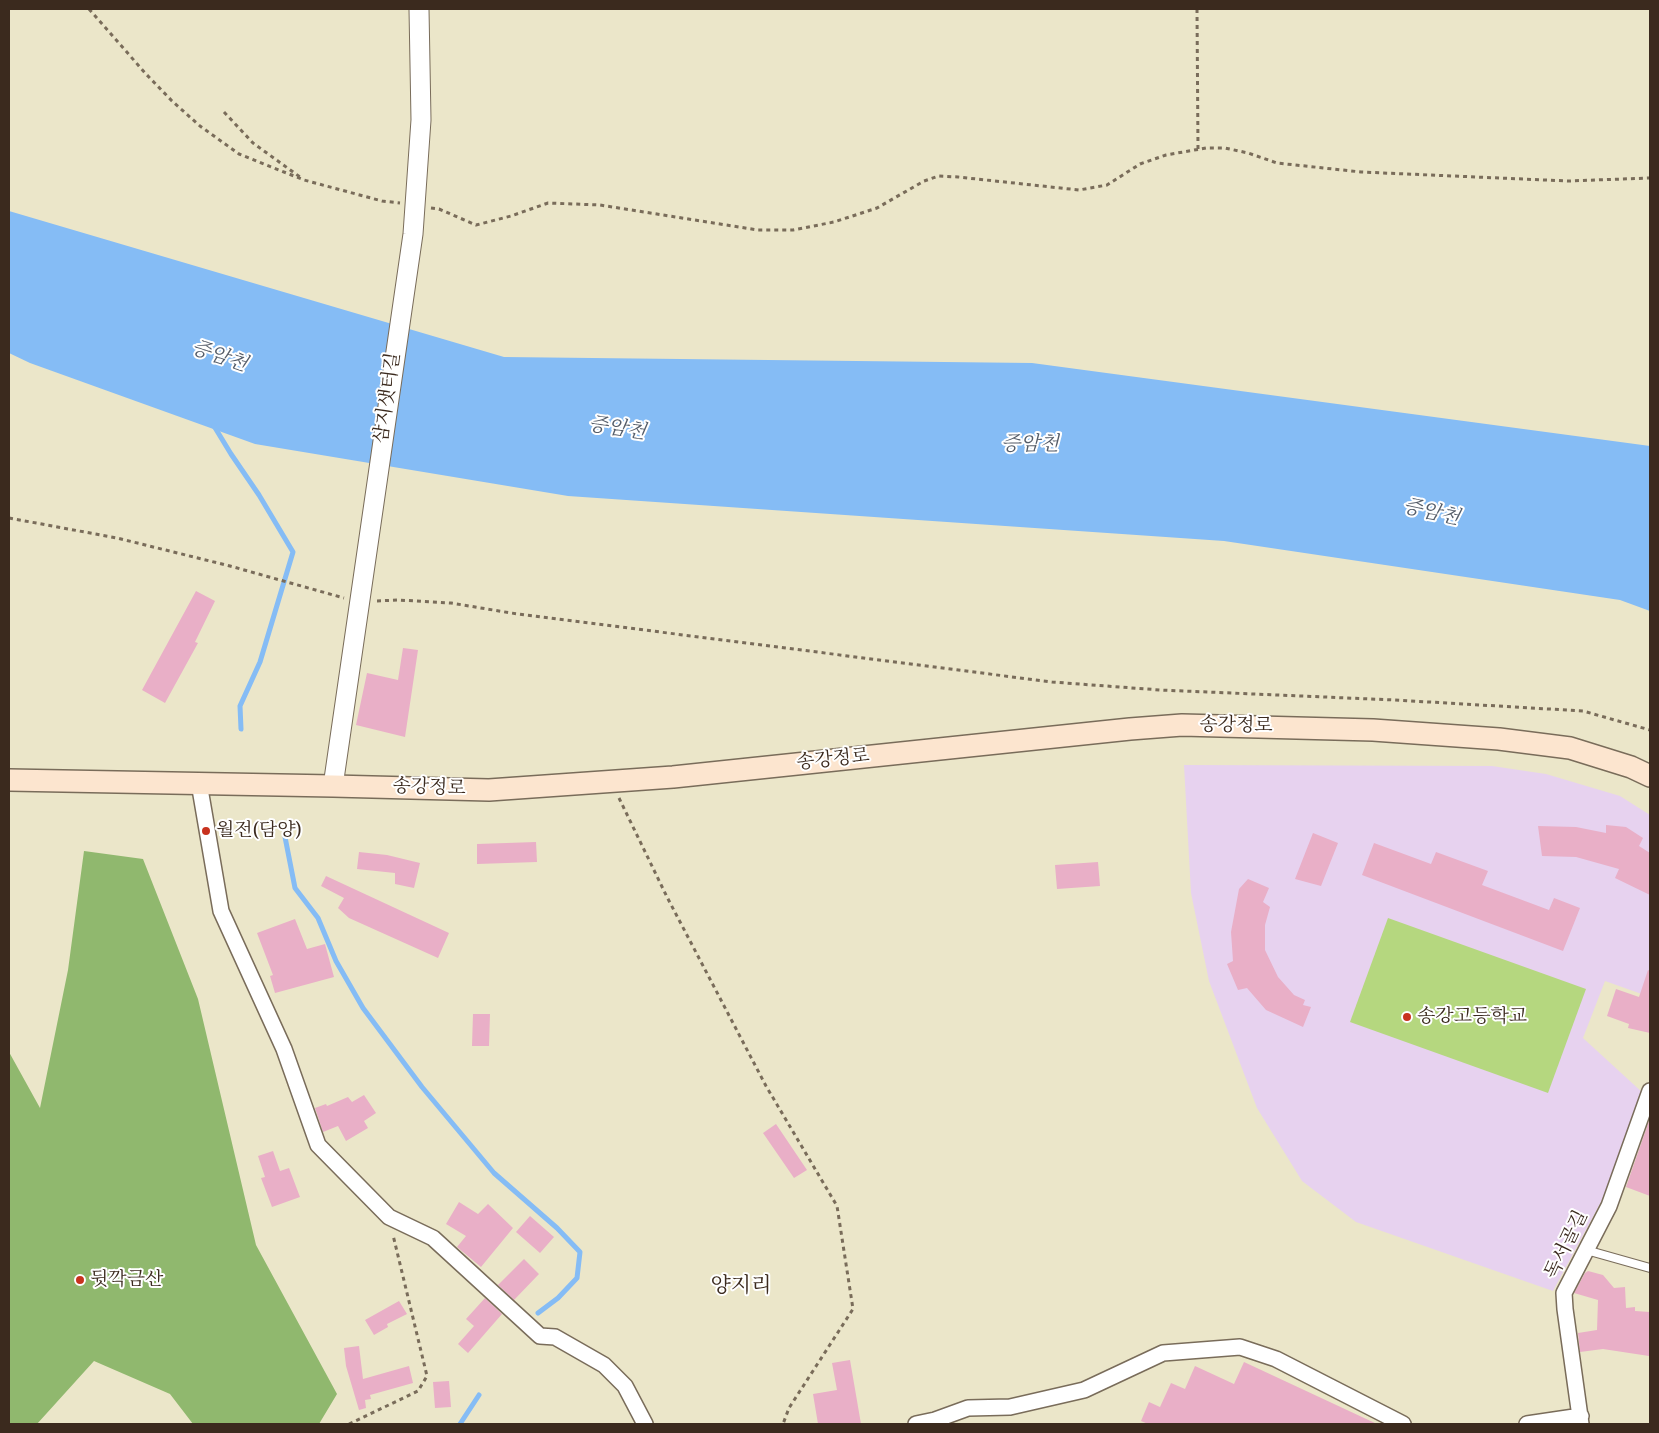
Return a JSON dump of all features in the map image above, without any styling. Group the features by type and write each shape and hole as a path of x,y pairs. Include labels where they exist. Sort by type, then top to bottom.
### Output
{"main road":[{"name":"송강정로","path":"9,780 489,790 610,782 1182,725 1373,730 1499,738 1570,748 1631,767 1650,776"}],"street":[{"name":"삼지샛터길","path":"333,786 358,602 413,234 421,120 420,9"},
{"path":"199,783 221,911 284,1049 318,1145 388,1217 433,1238 540,1336 555,1337 604,1365 625,1386 645,1424"},
{"name":"독서골길","path":"1581,1420 1564,1293 1609,1206 1650,1091"},
{"path":"916,1424 935,1420 968,1408 1010,1407 1084,1390 1163,1353 1240,1347 1276,1359 1403,1424"},
{"path":"1526,1424 1581,1420"}],"lane":[{"path":"1586,1250 1650,1268"}],"path":[{"path":"89,9 146,74 200,126 239,154 304,180 382,201 439,209 476,225 511,216 548,203 600,205 758,230 793,230 834,222 877,208 924,181 939,176 958,176 1079,190 1107,185 1140,164 1166,155 1206,148 1225,148 1277,163 1361,172 1496,176 1568,181 1650,178"},
{"path":"1197,9 1198,149"},
{"path":"224,112 254,143 304,180"},
{"path":"9,518 117,538 230,566 358,602 398,600 451,603 511,613 1052,682 1160,690 1385,699 1583,711 1650,730"},
{"path":"610,782 634,826 667,897 766,1086 837,1206 853,1309 789,1408 784,1424"},
{"path":"349,1424 418,1391 427,1376 388,1217"}],"shaded area":[{"name":"송강고등학교","path":"1184,765 1492,766 1546,774 1620,796 1650,815 1650,997 1605,981 1583,1038 1643,1093 1602,1200 1553,1291 1356,1222 1302,1181 1257,1108 1209,981 1191,893"}],"green space":[{"path":"84,851 143,859 198,999 256,1245 337,1394 319,1424 193,1424 170,1394 94,1361 37,1424 9,1424 9,1052 40,1108 68,970"},
{"path":"1388,918 1586,989 1548,1093 1350,1022"}],"water":[{"name":"증암천","path":"9,211 504,357 1032,363 1650,446 1650,611 1620,600 1224,541 568,496 255,444 30,363 9,353"}],"building":[{"path":"196,591 215,601 195,642 198,643 165,703 142,690"},
{"path":"403,648 418,650 405,737 356,725 367,673 398,680"},
{"path":"1606,825 1626,827 1643,838 1639,846 1650,853 1650,895 1615,878 1619,869 1576,857 1542,856 1538,826 1576,827 1606,833"},
{"path":"1313,833 1338,843 1321,886 1295,879"},
{"path":"536,842 537,862 477,864 477,844"},
{"path":"1374,843 1431,864 1436,852 1488,871 1482,885 1549,910 1554,898 1580,908 1563,951 1362,875"},
{"path":"359,852 387,855 420,863 414,888 395,884 395,873 357,869"},
{"path":"1098,862 1100,886 1057,889 1055,865"},
{"path":"326,876 449,933 438,958 349,918 338,908 344,898 321,886"},
{"path":"1248,879 1269,888 1263,902 1270,907 1265,925 1265,950 1278,977 1294,995 1305,1000 1303,1005 1311,1007 1303,1027 1266,1010 1247,988 1238,990 1227,964 1233,961 1231,932 1239,889"},
{"path":"295,919 307,949 325,944 334,977 275,993 270,976 273,975 257,933"},
{"path":"1648,970 1650,971 1650,1033 1628,1028 1629,1024 1607,1016 1616,989 1639,997"},
{"path":"473,1014 490,1014 489,1046 472,1046"},
{"path":"364,1095 376,1113 364,1121 368,1128 346,1141 338,1126 323,1132 315,1108 326,1104 327,1106 348,1097 352,1102"},
{"path":"1650,1118 1650,1196 1626,1187"},
{"path":"776,1124 807,1170 794,1178 763,1133"},
{"path":"273,1151 280,1171 289,1168 300,1197 272,1207 261,1178 265,1177 258,1156"},
{"path":"459,1202 478,1214 488,1204 513,1228 481,1267 457,1247 466,1236 446,1224"},
{"path":"530,1216 554,1237 540,1253 516,1232"},
{"path":"524,1259 539,1274 514,1300 498,1285"},
{"path":"1588,1271 1603,1275 1614,1288 1625,1287 1626,1308 1635,1307 1635,1311 1650,1312 1649,1356 1603,1349 1580,1352 1578,1333 1597,1330 1598,1300 1574,1293"},
{"path":"485,1298 502,1314 468,1353 458,1344 474,1326 466,1319"},
{"path":"399,1301 407,1314 387,1324 388,1327 374,1335 365,1320"},
{"path":"359,1346 363,1379 409,1366 413,1383 370,1395 371,1399 365,1400 366,1408 359,1410 346,1366 344,1348"},
{"path":"850,1360 861,1424 818,1424 813,1394 837,1390 832,1363"},
{"path":"1244,1362 1377,1424 1148,1424 1141,1421 1149,1402 1160,1407 1171,1383 1185,1389 1195,1366 1234,1384"},
{"path":"449,1381 451,1407 435,1408 433,1382"}],"waterway":[{"path":"214,426 293,552 260,662 240,706 241,729"},
{"path":"285,837 295,888 318,918 336,961 363,1008 422,1087 494,1173 557,1228 580,1252 577,1278 558,1298 538,1313"},
{"path":"460,1424 479,1395"}],"place":[{"name":"월전(담양)","path":"206,831"},
{"name":"송강고등학교","path":"1407,1017"},
{"name":"뒷깍금산","path":"80,1280"}],"district":[{"name":"양지리","path":"741,1287"}]}
